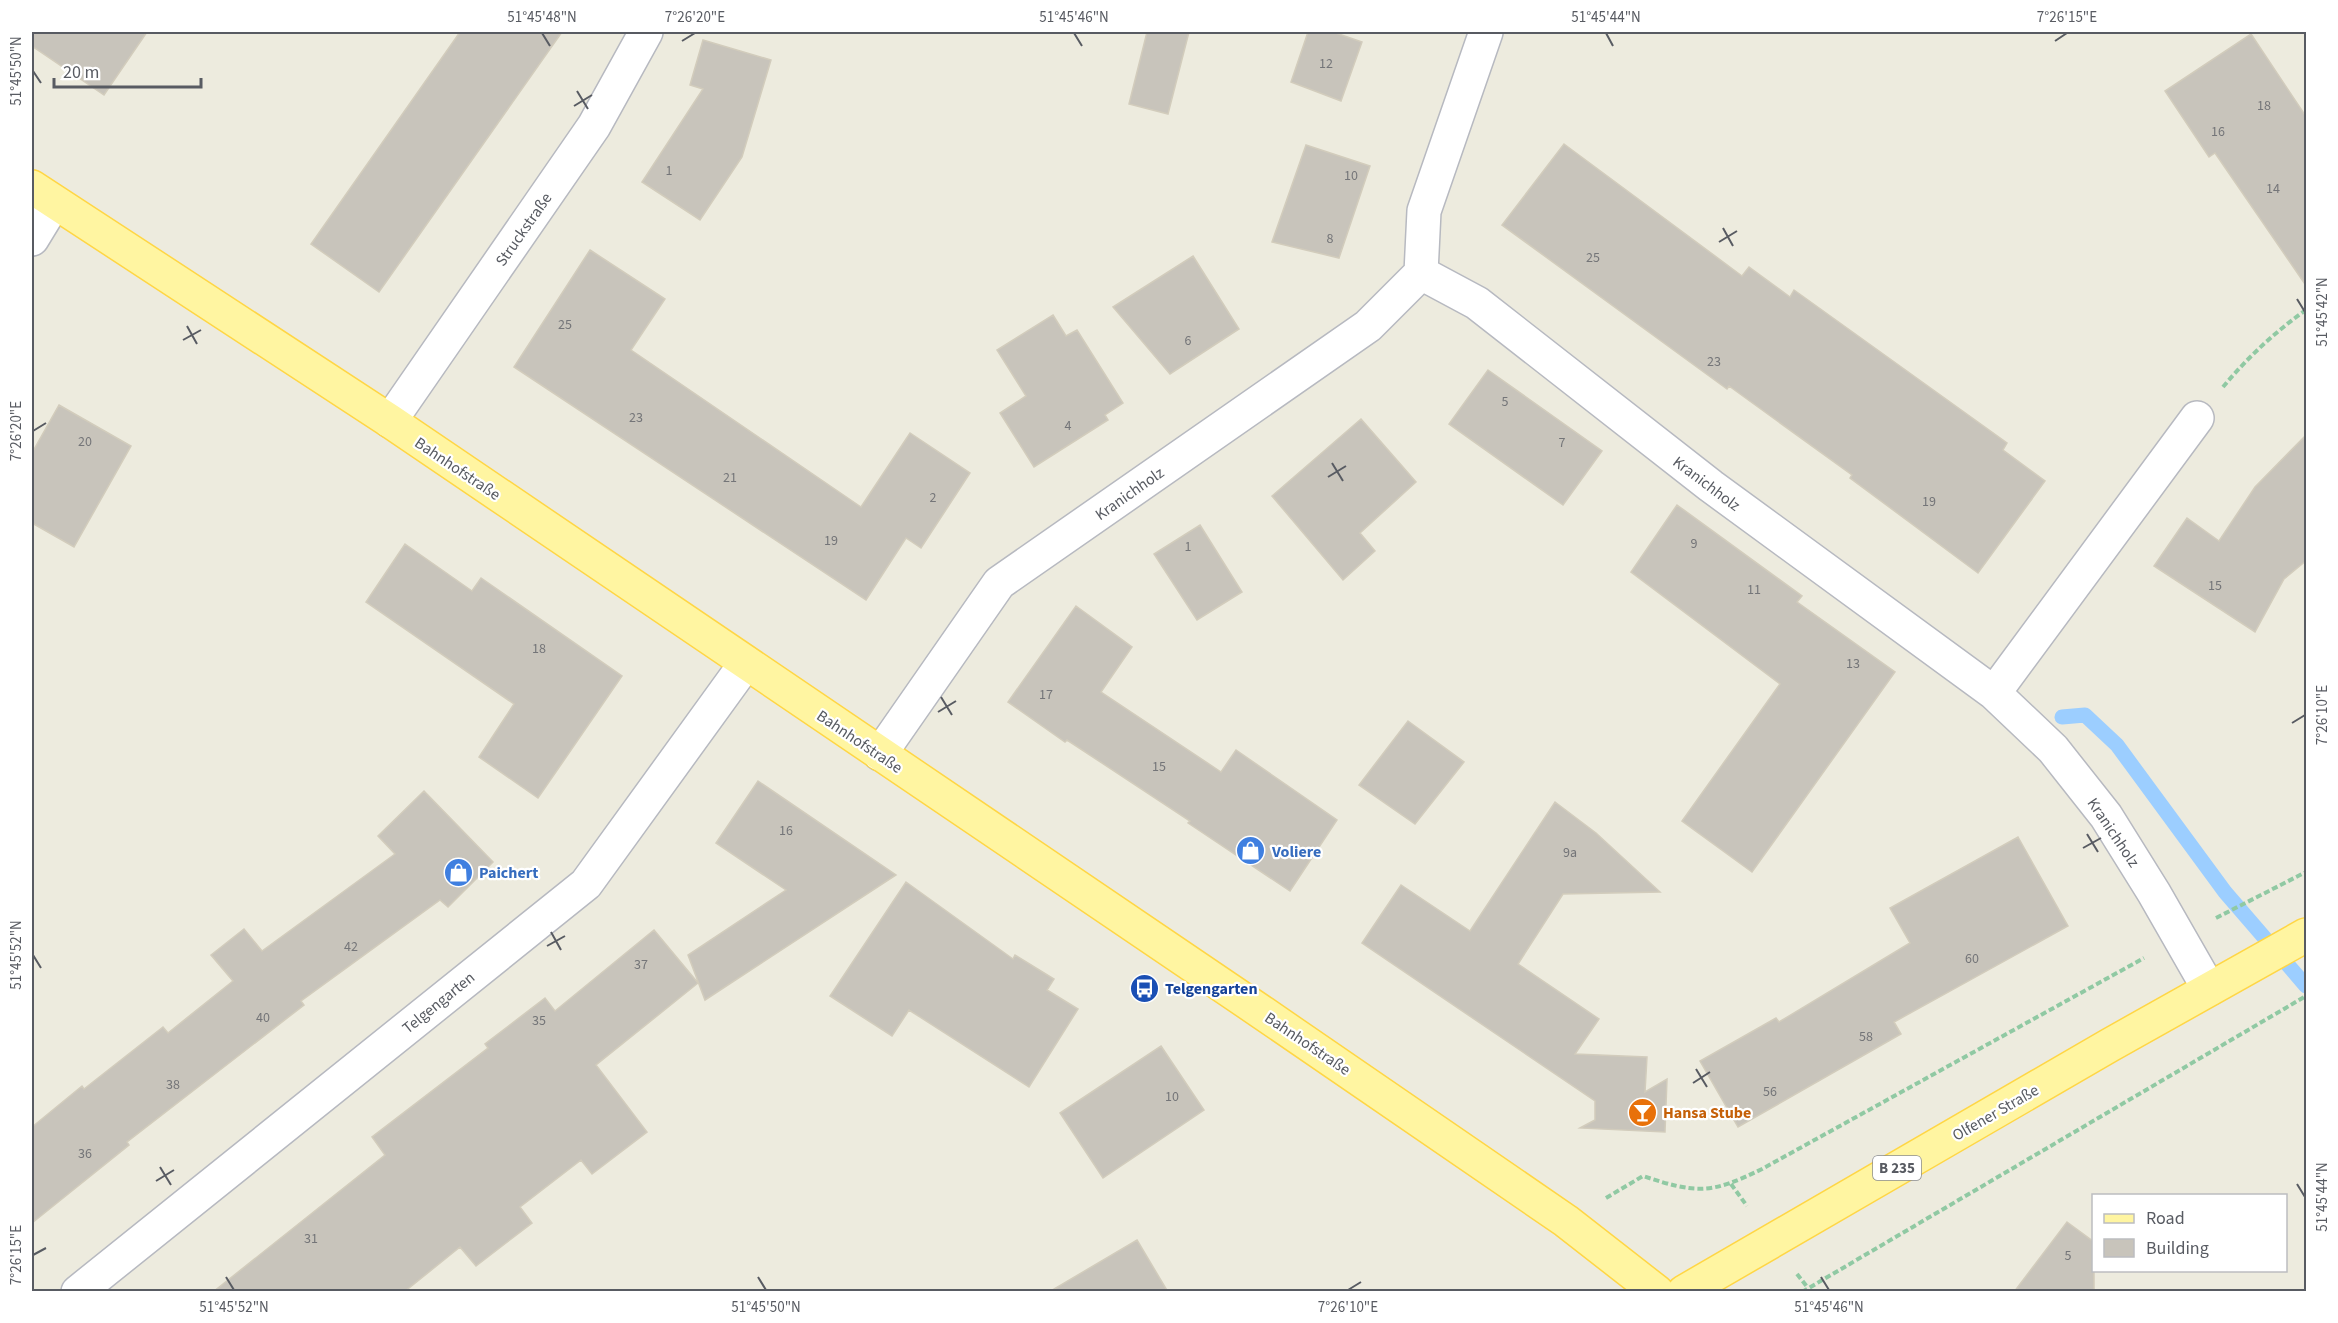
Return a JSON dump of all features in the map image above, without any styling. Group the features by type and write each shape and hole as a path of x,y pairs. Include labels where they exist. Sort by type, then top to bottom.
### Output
{"main road":[{"name":"Bahnhofstraße","path":"43,195 390,421 880,754 1566,1221 1657,1292"},
{"name":"Olfener Straße","path":"1684,1292 2209,989 2302,938"}],"street":[{"name":"Struckstraße","path":"390,421 594,126 646,32"},
{"path":"1421,273 1424,211 1486,32"},
{"path":"32,239 43,195"},
{"name":"Kranichholz","path":"880,754 999,583 1368,326 1421,273 1477,303 1710,486 1994,693 2053,749 2106,816 2209,989"},
{"path":"1994,693 2197,418"},
{"name":"Telgengarten","path":"78,1292 586,884 746,663"}],"path":[{"path":"2197,418 2240,366 2292,320 2307,310"},
{"path":"1566,1221 1643,1176 1677,1187 1710,1189 1731,1184 2180,938 2307,872"},
{"path":"1802,1292 2307,996"}],"building":[{"path":"32,32 147,32 104,95 32,46"},
{"path":"460,32 562,32 379,292 311,244"},
{"path":"1147,32 1189,32 1168,114 1129,104"},
{"path":"1308,32 1333,32 1362,42 1341,101 1291,82"},
{"path":"2251,34 2307,118 2307,287 2215,153 2209,157 2165,91"},
{"path":"703,40 771,60 742,157 700,220 642,182 703,89 690,85"},
{"path":"1564,144 1742,276 1749,267 1790,297 1794,290 2007,443 2003,450 2045,481 1978,573 1850,478 1852,475 1729,386 1727,389 1502,225"},
{"path":"1306,145 1370,166 1339,258 1272,242"},
{"path":"590,250 665,299 631,350 861,507 910,433 970,473 921,548 906,538 866,600 514,367"},
{"path":"1193,256 1239,329 1170,374 1113,307"},
{"path":"1053,315 1066,336 1077,330 1123,403 1105,415 1108,420 1034,467 1000,413 1026,396 997,350"},
{"path":"1488,370 1602,451 1563,505 1449,424"},
{"path":"59,405 131,446 74,547 32,523 32,453"},
{"path":"1361,419 1416,482 1360,533 1375,551 1343,580 1272,496"},
{"path":"2307,434 2307,560 2284,579 2255,632 2154,566 2187,518 2219,541 2255,487"},
{"path":"1677,505 1802,596 1797,602 1895,672 1752,872 1682,821 1780,684 1631,572"},
{"path":"1200,525 1242,592 1197,620 1154,554"},
{"path":"405,544 472,591 481,578 622,676 538,798 479,757 514,704 366,602"},
{"path":"1076,606 1132,647 1101,692 1221,772 1236,750 1337,820 1290,891 1188,823 1190,821 1067,740 1065,742 1008,702"},
{"path":"1408,721 1464,762 1415,824 1359,785"},
{"path":"758,781 896,875 705,1000 688,955 786,890 716,843"},
{"path":"424,791 493,862 448,907 440,900 301,1001 304,1005 127,1142 129,1145 32,1223 32,1127 82,1086 84,1089 163,1027 168,1033 233,981 211,955 244,929 262,951 395,854 378,836"},
{"path":"1555,802 1596,833 1660,892 1563,894 1518,964 1599,1019 1575,1054 1647,1057 1645,1092 1667,1079 1665,1132 1580,1128 1595,1120 1595,1101 1362,943 1401,885 1470,931"},
{"path":"2018,837 2068,926 1894,1022 1901,1034 1738,1127 1700,1061 1776,1018 1779,1022 1910,943 1890,908"},
{"path":"906,882 1013,959 1015,955 1054,979 1047,990 1078,1009 1029,1087 909,1010 892,1036 830,996"},
{"path":"654,930 698,983 596,1065 647,1132 592,1174 581,1160 520,1207 532,1223 476,1266 460,1247 404,1292 213,1292 385,1155 372,1137 488,1048 485,1044 545,998 555,1011"},
{"path":"1161,1046 1204,1110 1103,1178 1060,1113"},
{"path":"2067,1222 2092,1241 2094,1292 2014,1292"},
{"path":"1137,1240 1168,1292 1049,1292"}],"waterway":[{"path":"2062,717 2085,715 2117,745 2225,892 2306,986"}],"place":[{"name":"Voliere","path":"1251,851"},
{"name":"Paichert","path":"458,872"},
{"name":"Telgengarten","path":"1144,988"},
{"name":"Hansa Stube","path":"1642,1112"}]}
